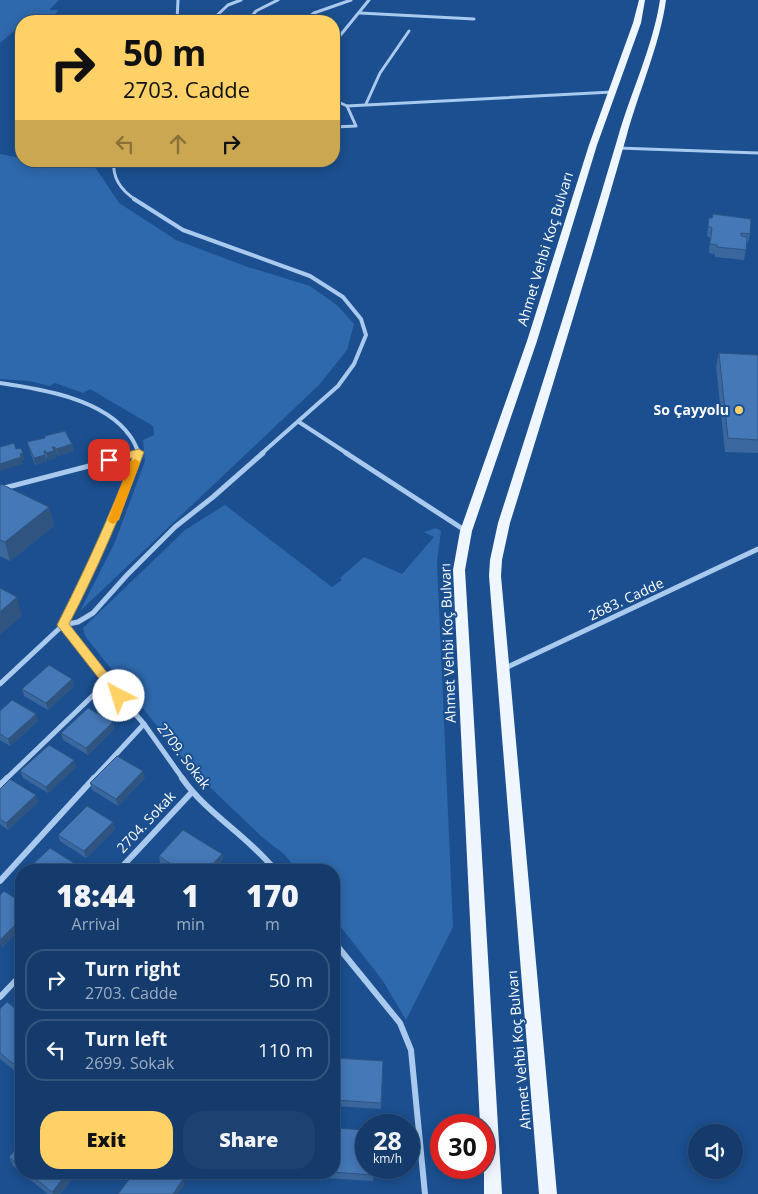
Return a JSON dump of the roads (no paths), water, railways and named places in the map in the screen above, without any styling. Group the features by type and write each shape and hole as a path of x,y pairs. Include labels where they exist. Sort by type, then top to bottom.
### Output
{"main road":[{"name":"Ahmet Vehbi Koç Bulvarı","path":"493,1194 459,570 466,531 532,341 593,145 637,23 642,0"},
{"name":"Ahmet Vehbi Koç Bulvarı","path":"548,1194 495,576 499,542 582,276 618,148 660,21 663,0"}],"street":[{"path":"177,15 178,0"},
{"path":"217,15 228,5 241,0"},
{"path":"253,15 256,11 278,0"},
{"path":"312,15 351,0"},
{"path":"340,36 369,0"},
{"path":"360,13 474,19"},
{"path":"366,104 380,73 409,31"},
{"path":"340,103 347,106 612,92"},
{"path":"340,127 356,126 347,106"},
{"path":"618,148 758,154"},
{"path":"63,625 78,622 93,613 127,575 175,527 213,497 338,386 354,364 366,336 361,319 343,297 310,276 183,230 130,196 116,180 113,167"},
{"path":"0,383 63,396 101,411 127,431 135,441 139,452 111,525 63,625 0,684"},
{"path":"299,422 466,531"},
{"path":"0,489 139,452"},
{"name":"2683. Cadde","path":"503,669 758,549"},
{"name":"2709. Sokak","path":"63,625 107,682 144,724 192,792 260,851 270,864"},
{"path":"0,785 107,682"},
{"path":"16,864 144,724"},
{"name":"2704. Sokak","path":"125,864 192,792"},
{"path":"0,881 15,865"},
{"path":"340,949 400,1023 411,1050 424,1194"},
{"path":"0,997 15,981"}],"place":[{"name":"So Çayyolu","path":"739,410"}]}
